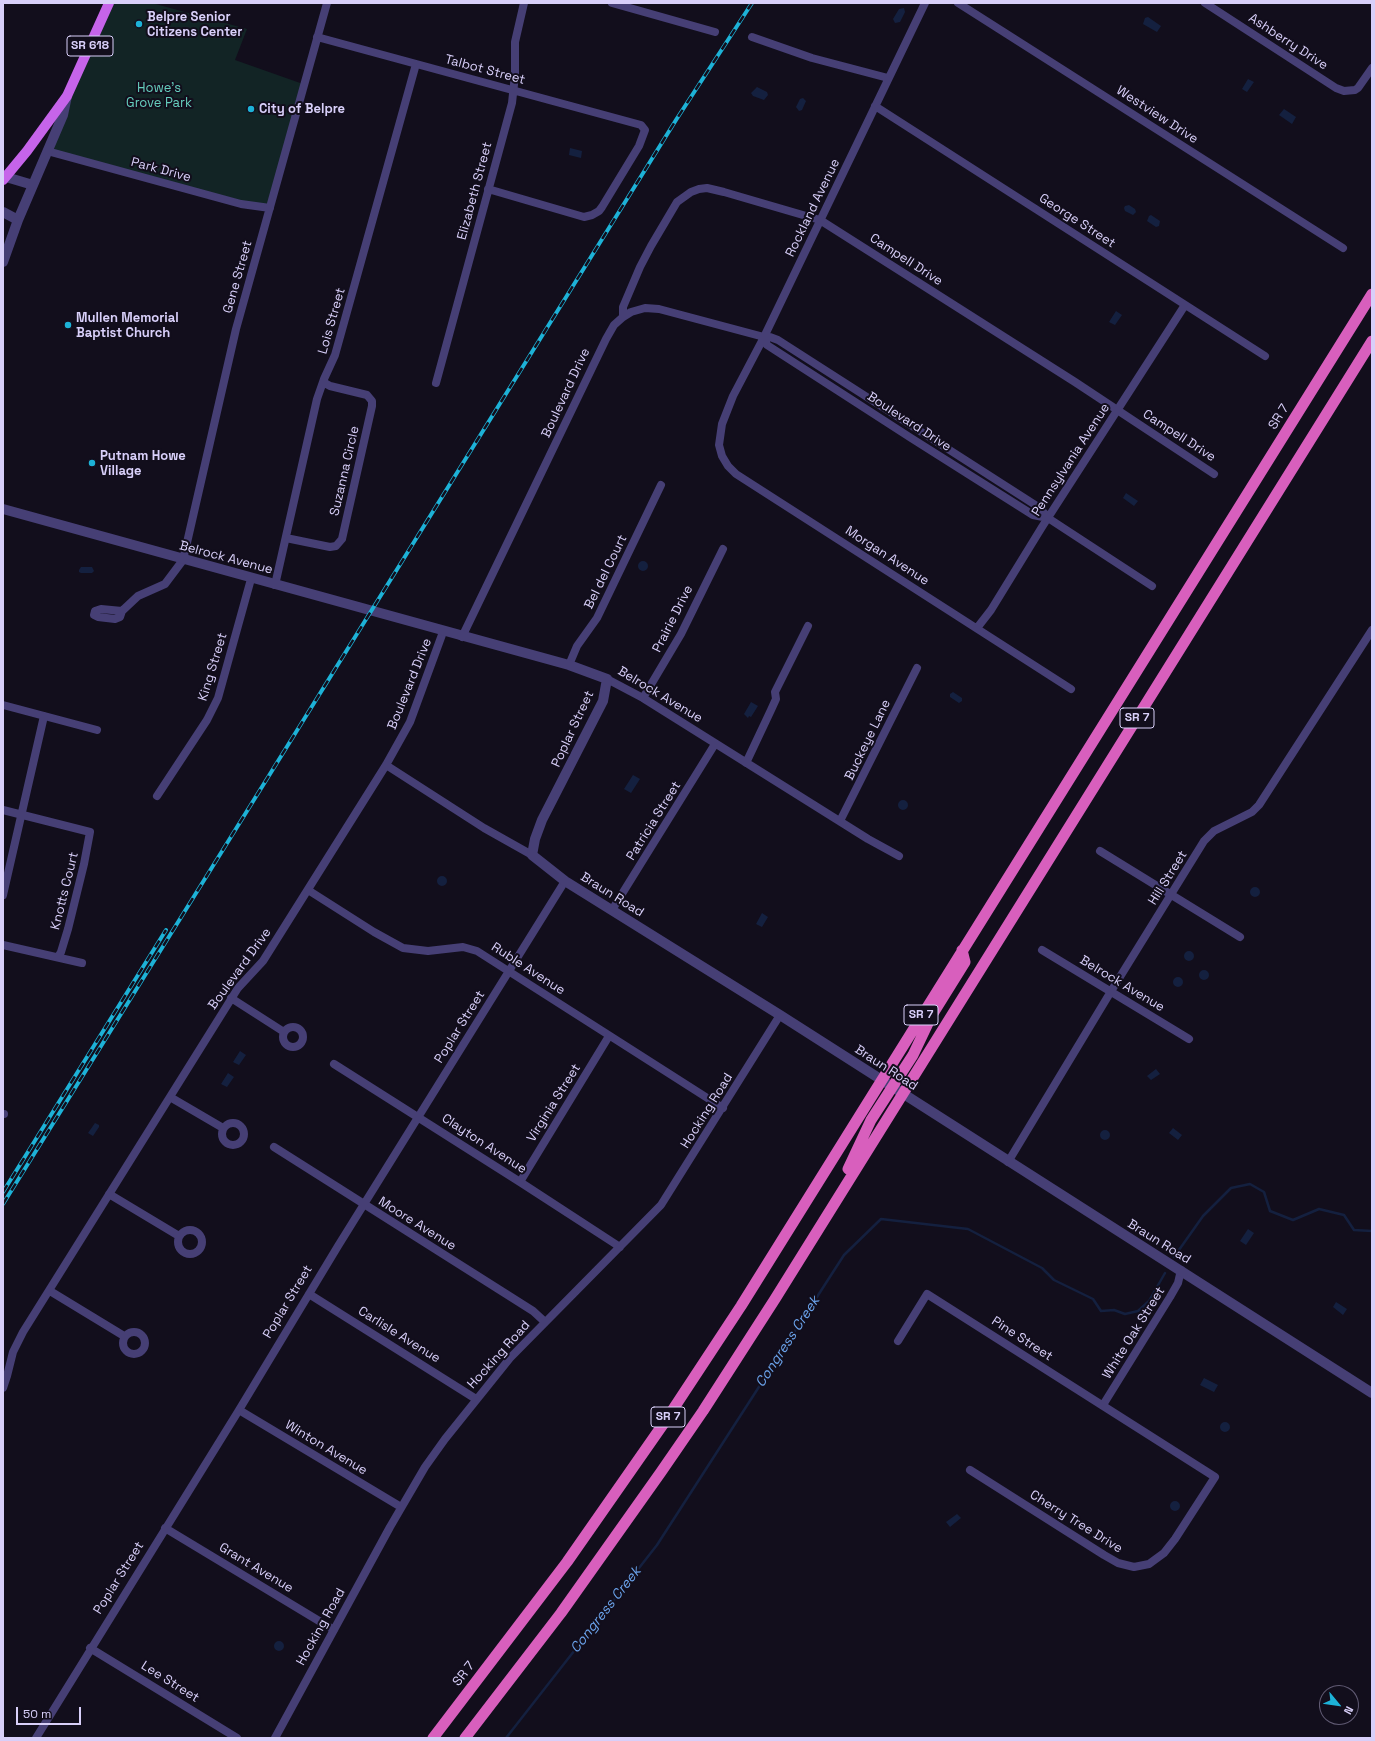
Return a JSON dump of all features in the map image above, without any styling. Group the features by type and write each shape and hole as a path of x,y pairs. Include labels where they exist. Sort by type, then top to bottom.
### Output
{"highway":[{"name":"SR 7","path":"433,1738 562,1568 664,1423 741,1306 1372,294"},
{"name":"SR 7","path":"465,1738 561,1613 661,1472 754,1332 1372,341"},
{"path":"822,1224 822,1211 853,1161 871,1120 913,1055 932,1015 965,962 962,950"}],"main road":[{"name":"SR 618","path":"5,178 67,96 109,3"}],"street":[{"name":"Gene Street","path":"183,560 236,329 327,3"},
{"name":"Elizabeth Street","path":"436,383 512,103 514,90 515,42 524,3"},
{"path":"612,3 715,32"},
{"name":"Rockland Avenue","path":"722,424 734,396 764,338 925,3"},
{"name":"Westview Drive","path":"958,3 1343,248"},
{"name":"Ashberry Drive","path":"1205,3 1344,92 1349,92 1359,87 1372,68"},
{"name":"Talbot Street","path":"317,37 641,125 645,130 639,146 599,211 592,215 584,217 488,189"},
{"path":"752,37 812,58 888,78"},
{"name":"Lois Street","path":"274,585 317,399 335,355 416,64"},
{"path":"3,262 18,220 63,115 67,96"},
{"name":"George Street","path":"875,106 1265,356"},
{"name":"Park Drive","path":"47,151 241,204 270,208"},
{"path":"5,178 33,185"},
{"name":"Campell Drive","path":"623,317 623,307 650,246 678,202 691,192 707,188 820,220 1118,410 1214,474"},
{"path":"3,212 18,220"},
{"name":"Pennsylvania Avenue","path":"977,628 991,610 1048,518 1185,305"},
{"name":"Boulevard Drive","path":"462,637 606,339 614,325 623,317 639,309 659,309 764,338 767,345 911,438 1033,515 1048,518 1152,586"},
{"name":"Suzanna Circle","path":"286,538 330,548 336,546 342,539 372,401 369,397 363,394 330,386 323,382"},
{"name":"Morgan Avenue","path":"722,424 719,445 728,466 736,474 1071,689"},
{"name":"Bel del Court","path":"569,666 577,646 597,618 661,486"},
{"name":"Belrock Avenue","path":"3,510 569,666 607,679 643,698 715,744 899,856"},
{"name":"Prairie Drive","path":"643,698 681,634 723,549"},
{"path":"122,611 138,596 165,584 183,560"},
{"name":"King Street","path":"157,796 207,720 218,698 251,579"},
{"path":"746,763 772,710 776,699 775,692 808,626"},
{"name":"Hill Street","path":"1008,1162 1204,841 1214,831 1252,812 1260,805 1372,630"},
{"name":"Boulevard Drive","path":"3,1388 13,1352 109,1194 231,998 238,988 260,965 386,765 410,722 443,632"},
{"name":"Buckeye Lane","path":"840,821 917,668"},
{"name":"Poplar Street","path":"532,856 535,839 542,820 603,701 607,679"},
{"path":"3,705 97,730"},
{"path":"3,895 44,716"},
{"name":"Patricia Street","path":"612,910 715,744"},
{"name":"Braun Road","path":"386,765 484,828 532,856 565,881 1181,1270 1372,1393"},
{"path":"3,810 22,815"},
{"name":"Knotts Court","path":"22,815 88,831 91,835 68,929 58,957"},
{"path":"1100,851 1240,937"},
{"name":"Poplar Street","path":"36,1738 90,1648 239,1410 364,1204 565,881"},
{"name":"Ruble Avenue","path":"308,890 357,922 403,948 428,951 454,947 473,949 510,971 723,1108"},
{"path":"3,945 82,963"},
{"name":"Belrock Avenue","path":"1042,950 1110,993 1188,1039"},
{"path":"231,998 284,1032"},
{"name":"Hocking Road","path":"275,1738 401,1507 425,1467 476,1399 510,1358 661,1205 780,1016"},
{"name":"Virginia Street","path":"520,1182 610,1036"},
{"name":"Clayton Avenue","path":"334,1064 620,1247"},
{"path":"170,1097 223,1128"},
{"name":"Moore Avenue","path":"274,1147 533,1312 545,1322"},
{"path":"109,1194 179,1236"},
{"name":"White Oak Street","path":"1103,1406 1170,1297 1178,1283 1181,1270"},
{"path":"50,1291 124,1336"},
{"name":"Carlisle Avenue","path":"309,1294 476,1399"},
{"name":"Pine Street","path":"898,1341 927,1294 1103,1406"},
{"name":"Cherry Tree Drive","path":"970,1470 1118,1563 1134,1567 1149,1564 1164,1553 1175,1539 1215,1477 1103,1406"},
{"name":"Winton Avenue","path":"239,1410 401,1507"},
{"name":"Grant Avenue","path":"165,1528 334,1630"},
{"name":"Lee Street","path":"90,1648 237,1738"}],"green space":[{"name":"Howe’s Grove Park","path":"109,3 152,3 247,29 235,60 303,84 270,208 47,151"}],"water":[{"path":"904,8 905,12 900,22 895,23 893,19 899,9"},
{"path":"1148,17 1161,26 1157,32 1143,24 1145,18"},
{"path":"1248,79 1254,82 1247,92 1242,89"},
{"path":"757,87 767,92 768,95 764,100 753,96 751,93"},
{"path":"803,98 806,101 802,110 799,111 796,107 800,99"},
{"path":"1284,109 1296,117 1292,124 1279,115"},
{"path":"570,148 582,151 581,158 569,155"},
{"path":"1129,205 1135,209 1136,212 1133,215 1125,211 1125,206"},
{"path":"1151,215 1160,221 1159,226 1156,227 1147,221"},
{"path":"1116,311 1122,315 1115,325 1109,322"},
{"path":"1126,493 1138,501 1134,506 1123,498"},
{"path":"641,561 645,561 647,562 647,570 641,571 638,568 638,564"},
{"path":"81,567 92,567 94,571 92,573 81,573 79,570"},
{"path":"953,692 962,698 962,701 959,703 950,697 950,694"},
{"path":"751,702 758,706 751,717 749,716 748,718 744,714"},
{"path":"633,775 640,779 631,793 624,789"},
{"path":"901,800 905,800 907,801 907,809 901,810 898,807 898,803"},
{"path":"440,876 444,876 447,881 444,886 440,886 437,883 437,879"},
{"path":"1253,887 1257,887 1260,892 1257,897 1253,897 1250,894 1250,890"},
{"path":"762,913 768,917 762,927 756,924"},
{"path":"1187,951 1191,951 1194,956 1191,961 1187,961 1184,958 1184,954"},
{"path":"1202,970 1206,970 1209,975 1206,980 1202,980 1199,977 1199,973"},
{"path":"1176,977 1180,977 1183,982 1180,987 1176,987 1173,984 1173,980"},
{"path":"240,1051 246,1055 239,1065 233,1062"},
{"path":"1156,1069 1160,1074 1151,1080 1147,1076"},
{"path":"228,1073 234,1077 227,1087 221,1084"},
{"path":"95,1123 99,1125 99,1127 93,1136 88,1133"},
{"path":"1173,1128 1182,1135 1178,1140 1169,1133"},
{"path":"1103,1130 1107,1130 1110,1135 1107,1140 1103,1140 1100,1137 1100,1133"},
{"path":"1248,1229 1254,1233 1246,1245 1240,1241"},
{"path":"1336,1302 1347,1309 1343,1315 1333,1307"},
{"path":"1204,1378 1218,1385 1214,1392 1200,1385"},
{"path":"1223,1422 1227,1422 1230,1427 1227,1432 1223,1432 1220,1429 1220,1425"},
{"path":"1173,1501 1177,1501 1180,1506 1177,1511 1173,1511 1170,1508 1170,1504"},
{"path":"957,1514 961,1518 950,1527 946,1522"},
{"path":"277,1641 281,1641 284,1646 281,1651 277,1651 274,1648 274,1644"}],"waterway":[{"name":"Congress Creek","path":"1174,1257 1203,1216 1231,1188 1250,1184 1264,1192 1270,1211 1293,1220 1319,1209 1344,1215 1354,1230 1372,1231"},
{"name":"Congress Creek","path":"506,1738 657,1545 844,1255 881,1219 968,1229 1042,1268 1054,1280 1093,1299 1101,1311 1114,1310 1125,1314 1138,1311 1149,1301 1165,1273"}],"railway":[{"path":"3,1204 676,120 752,3"},
{"path":"3,1192 166,930"}],"place":[{"name":"Belpre Senior Citizens Center","path":"139,24"},
{"name":"City of Belpre","path":"251,109"},
{"name":"Mullen Memorial Baptist Church","path":"68,325"},
{"name":"Putnam Howe Village","path":"92,463"}]}
